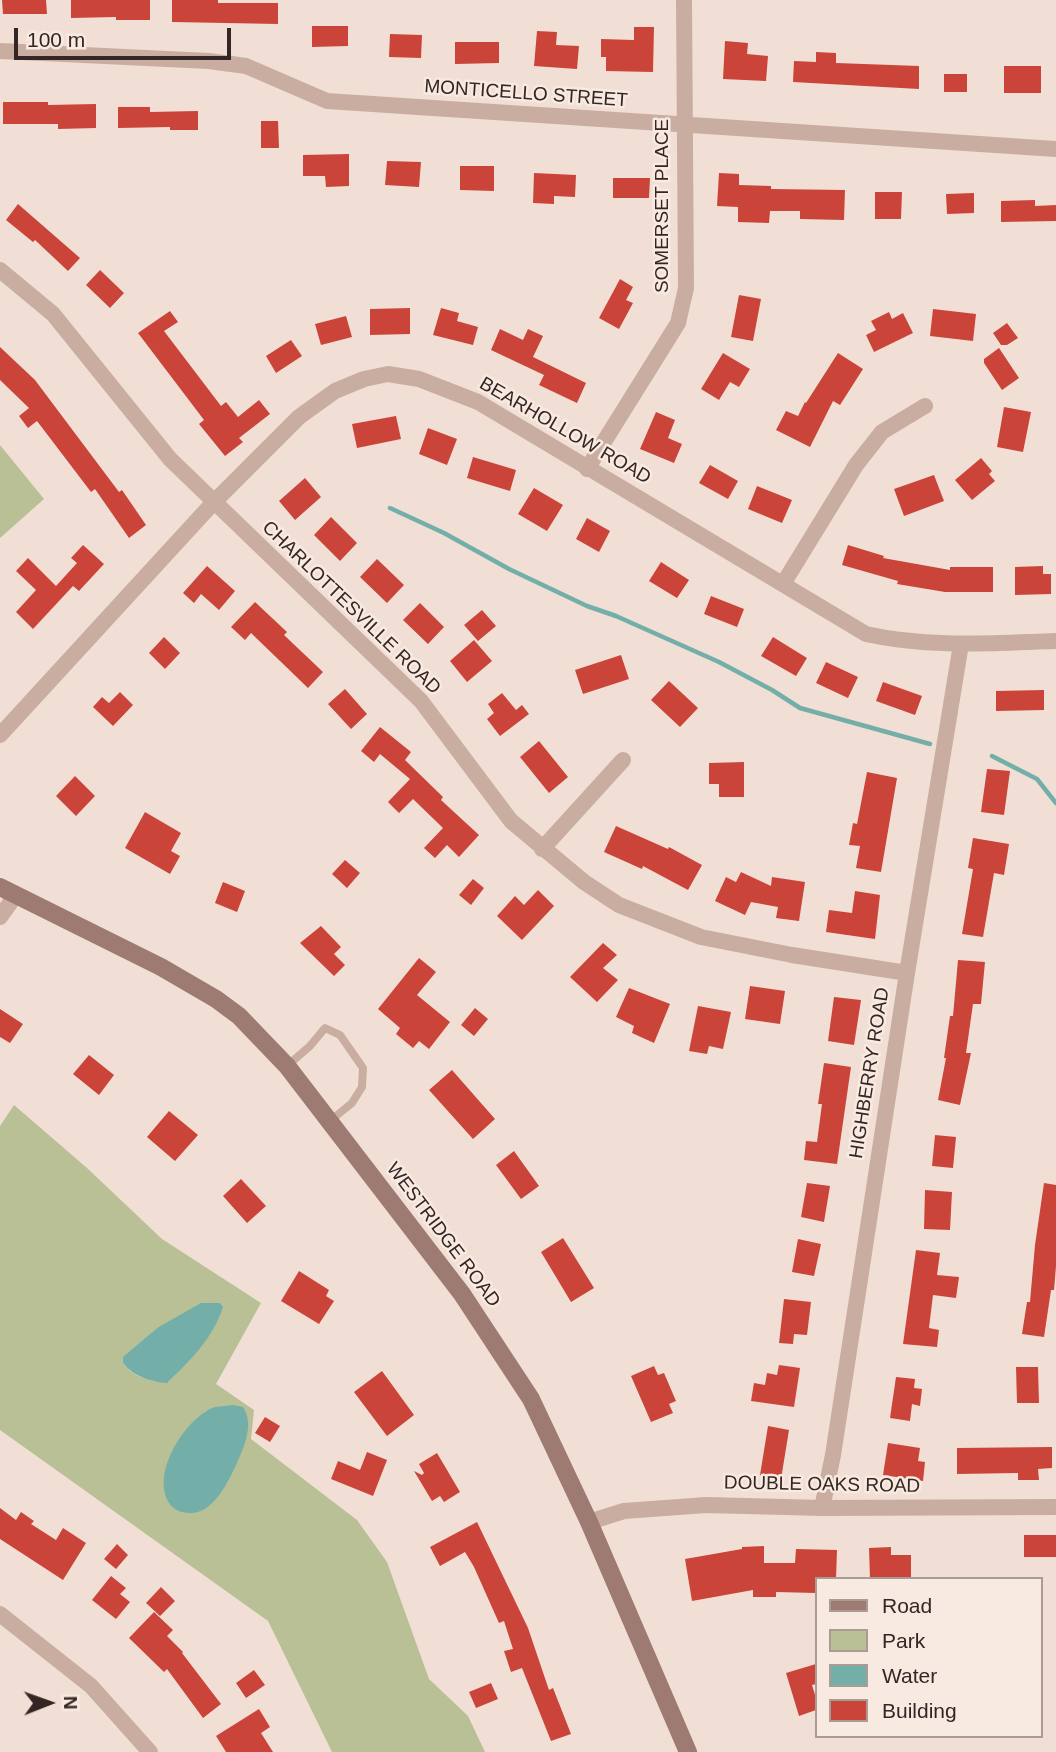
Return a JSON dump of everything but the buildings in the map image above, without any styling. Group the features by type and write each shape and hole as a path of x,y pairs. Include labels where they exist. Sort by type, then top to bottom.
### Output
{"main road":[{"name":"WESTRIDGE ROAD","path":"7,891 161,967 216,999 262,1038 287,1066 462,1294 513,1369 549,1435 589,1522 688,1752"}],"street":[{"name":"SOMERSET PLACE","path":"587,469 678,323 686,288 684,0"},
{"name":"MONTICELLO STREET","path":"0,51 222,62 246,66 300,92 327,101 1056,149"},
{"name":"CHARLOTTESVILLE ROAD","path":"0,270 53,314 170,459 421,701 510,821 584,882 619,905 701,937 907,973"},
{"name":"BEARHOLLOW ROAD","path":"0,735 213,503 299,416 335,391 364,379 388,374 419,379 478,402 866,634 892,640 961,644 1056,641"},
{"path":"783,584 856,465 873,443 882,432 925,406"},
{"name":"HIGHBERRY ROAD","path":"822,1508 961,644"},
{"path":"542,849 623,760"},
{"path":"0,917 7,891"},
{"name":"DOUBLE OAKS ROAD","path":"589,1522 624,1511 706,1505 822,1508 1056,1507"},
{"path":"0,1614 91,1686 150,1752"}],"lane":[{"path":"287,1066 310,1046 325,1028 340,1035 363,1068 362,1087 352,1102 330,1121"}],"green space":[{"path":"0,445 44,499 0,538"},
{"path":"14,1105 87,1168 162,1239 261,1303 216,1384 254,1410 251,1439 357,1520 387,1562 429,1679 468,1716 485,1752 332,1752 268,1621 0,1430 0,1126","holes":["220,1316 190,1359 168,1382 143,1378 123,1363 124,1357 157,1328"]}],"water":[{"path":"201,1303 220,1303 223,1307 219,1318 192,1358 167,1383 143,1378 123,1363 123,1357 157,1328"},
{"path":"233,1405 243,1407 248,1427 243,1449 228,1481 210,1506 192,1513 178,1511 169,1503 165,1491 164,1477 173,1449 201,1415 212,1408"}],"waterway":[{"path":"390,508 587,606 616,616 719,662 800,708 930,744"},
{"path":"992,756 1037,779 1056,803"}]}
